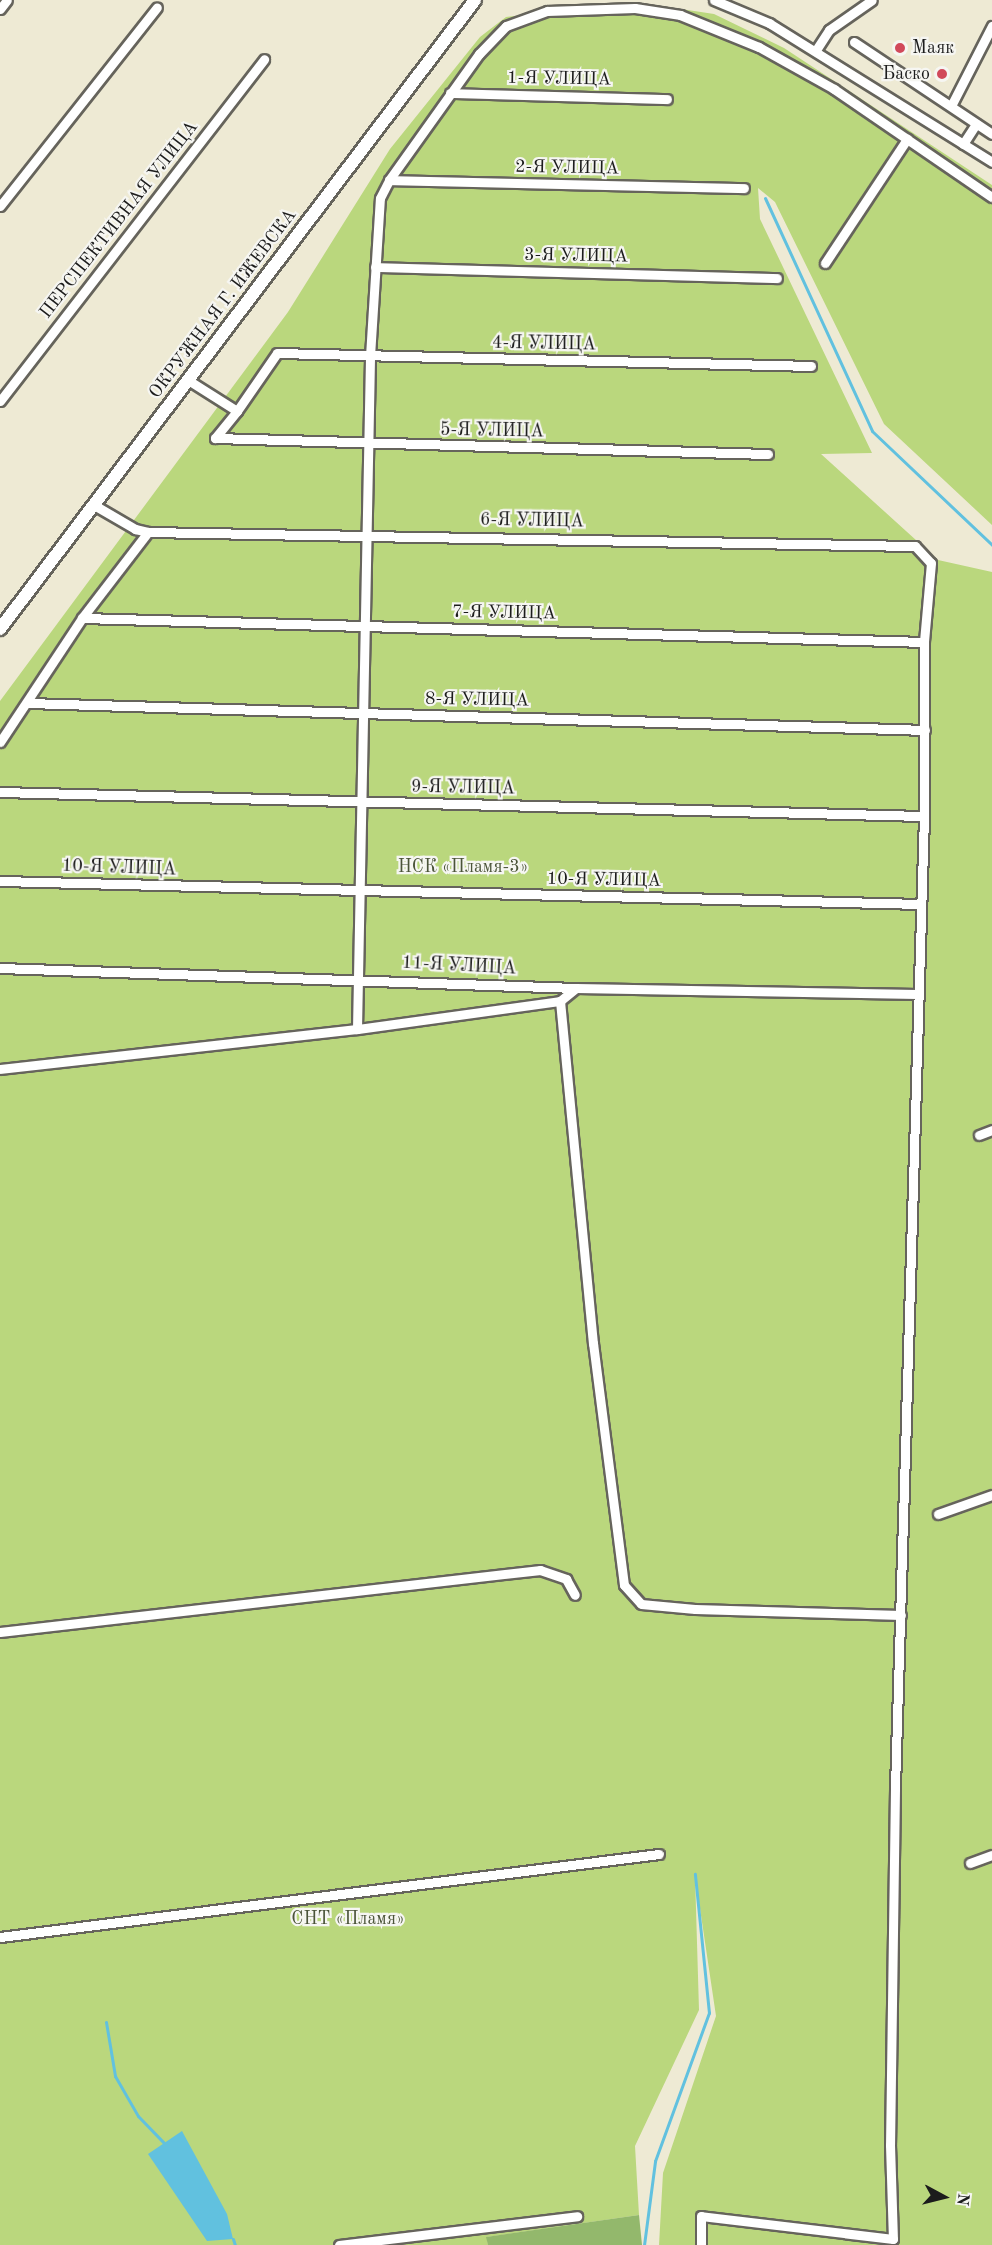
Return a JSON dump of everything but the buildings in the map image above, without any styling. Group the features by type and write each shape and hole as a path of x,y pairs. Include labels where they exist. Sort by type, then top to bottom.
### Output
{"main road":[{"name":"ОКРУЖНАЯ Г. ИЖЕВСКА","path":"0,629 469,3 481,0"}],"street":[{"path":"0,9 7,0"},
{"path":"714,0 749,12 816,50 992,162"},
{"path":"816,50 829,30 868,1"},
{"path":"357,1029 369,534 370,357 380,198 389,180 450,93 492,38 506,27 547,11 635,4 680,15 759,46 834,89 992,197"},
{"path":"0,206 157,7"},
{"path":"951,106 992,26"},
{"path":"854,42 992,134"},
{"name":"ПЕРСПЕКТИВНАЯ УЛИЦА","path":"0,401 264,59"},
{"name":"1-Я УЛИЦА","path":"450,93 667,99"},
{"path":"963,144 976,124"},
{"path":"825,263 907,139"},
{"name":"2-Я УЛИЦА","path":"389,180 744,188"},
{"name":"3-Я УЛИЦА","path":"375,267 777,278"},
{"name":"4-Я УЛИЦА","path":"237,411 277,353 811,366"},
{"path":"188,380 237,411"},
{"name":"5-Я УЛИЦА","path":"237,411 215,438 369,445 768,454"},
{"path":"0,742 28,703 82,618 148,532 135,530 94,505"},
{"name":"6-Я УЛИЦА","path":"148,532 369,534 915,546 931,563 924,642"},
{"name":"7-Я УЛИЦА","path":"82,618 924,642"},
{"path":"701,2245 701,2216 893,2239 890,2145 901,1615 917,994 924,816 924,642"},
{"name":"8-Я УЛИЦА","path":"28,703 925,730"},
{"name":"9-Я УЛИЦА","path":"0,792 924,816"},
{"name":"10-Я УЛИЦА","path":"0,881 920,904"},
{"name":"11-Я УЛИЦА","path":"0,968 358,978 576,988 917,994"},
{"path":"0,1069 357,1029 560,1001 576,988"},
{"path":"560,1001 593,1343 624,1585 641,1604 695,1610 901,1615"},
{"path":"979,1135 992,1130"},
{"path":"938,1514 992,1495"},
{"path":"0,1632 540,1570 566,1579 575,1596"},
{"path":"0,1937 659,1854"},
{"path":"970,1863 992,1855"},
{"path":"339,2245 577,2216"}],"green space":[{"name":"НСК «Пламя-3»","path":"635,2 714,14 784,48 992,185 992,525 884,424 775,202 758,188 760,219 872,453 821,454 938,560 992,572 992,2245 659,2245 663,2173 716,2016 695,1875 699,2010 635,2146 639,2215 487,2237 488,2245 0,2245 0,701 288,312 390,149 480,37 506,17"},
{"path":"639,2215 642,2245 488,2245 486,2237"}],"water":[{"path":"182,2131 227,2214 233,2239 207,2241 148,2154"}],"waterway":[{"path":"765,198 872,431 992,545"},
{"path":"644,2245 655,2161 709,2013 695,1874"},
{"path":"106,2022 115,2076 138,2116 164,2143"},
{"path":"233,2239 235,2245"}],"place":[{"name":"Маяк","path":"900,48"},
{"name":"Баско","path":"942,74"}],"park label":[{"name":"СНТ «Пламя»","path":"348,1919"}]}
